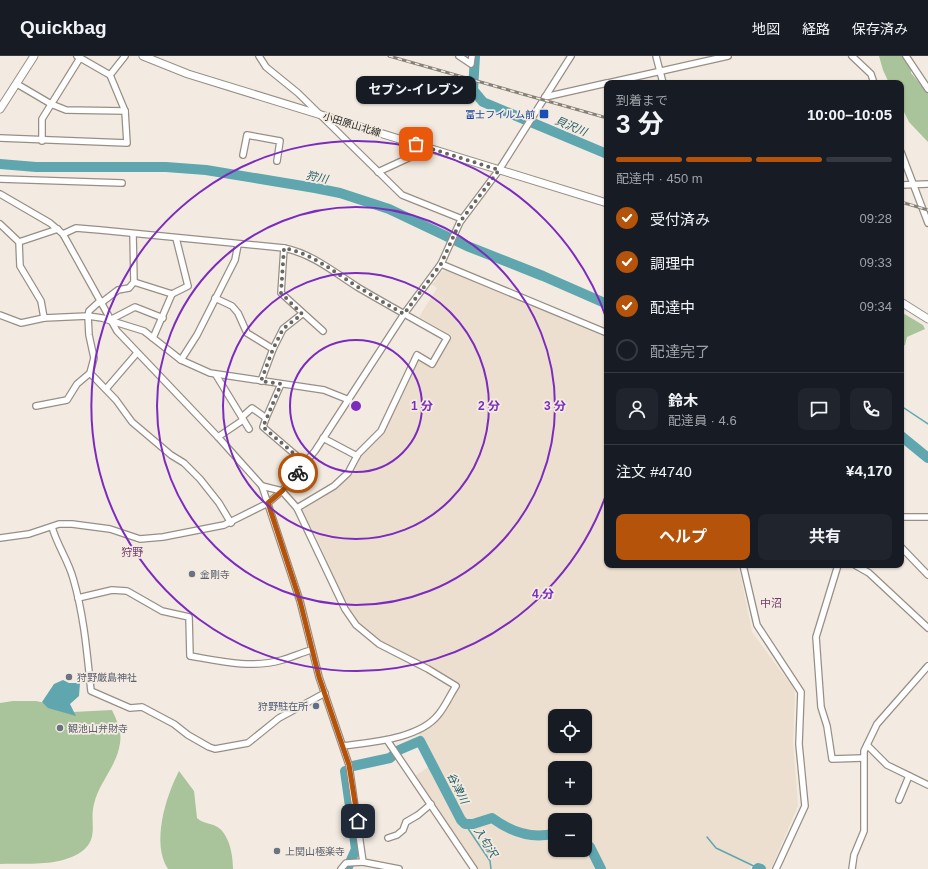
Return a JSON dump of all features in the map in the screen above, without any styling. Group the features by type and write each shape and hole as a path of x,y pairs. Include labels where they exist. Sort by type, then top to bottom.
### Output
{"main road":[{"path":"0,108 34,56"},
{"name":"小田原山北線","path":"143,56 188,74 604,202"},
{"path":"904,304 928,319"}],"street":[{"path":"110,75 125,56"},
{"path":"259,56 266,67 288,84 402,195 461,221"},
{"path":"459,56 471,64 472,56"},
{"path":"0,538 29,534 59,524 88,525 125,533 140,539 163,537 231,522 268,503 282,491 305,463 349,400 404,314 442,262 461,221 499,170 571,56"},
{"path":"656,56 662,80"},
{"path":"620,80 728,56"},
{"path":"852,56 871,74 873,80"},
{"path":"906,56 928,89"},
{"path":"0,138 42,141 127,143 125,111 110,75 78,57 42,119 42,141"},
{"path":"17,84 51,104 72,111 125,111"},
{"path":"545,97 604,84"},
{"path":"243,155 247,135 280,141 277,161"},
{"path":"378,172 430,148"},
{"path":"904,160 928,223"},
{"path":"0,179 122,183"},
{"path":"904,185 928,184"},
{"path":"0,194 58,229 63,234 116,331 218,437 262,486 300,601 311,650 353,780 363,862"},
{"path":"0,224 19,242 20,266 41,301 44,318"},
{"path":"63,234 76,228 284,248 299,252 334,270 357,287 447,338 432,364 417,355 381,431 357,456 348,473 334,486 297,508"},
{"path":"19,242 58,229"},
{"path":"36,406 67,400 77,384 90,374 94,358 89,335 89,311 118,290 129,288 134,282 133,234"},
{"path":"153,338 172,294 188,286 176,238"},
{"path":"181,360 235,260 238,244"},
{"path":"284,248 281,293 302,314 323,331"},
{"path":"442,262 604,332"},
{"path":"134,282 172,294"},
{"path":"215,298 232,306 238,313 248,334 273,349"},
{"path":"110,320 135,307 162,318"},
{"path":"261,381 273,349 283,329 302,314"},
{"path":"0,315 21,324 44,318 88,316 110,320 144,331 181,360 196,368 216,375 324,390 349,400"},
{"path":"106,389 137,353"},
{"path":"90,374 106,389 132,422 184,463 200,479 219,503 231,522"},
{"path":"216,375 249,429"},
{"path":"281,384 263,427 305,463"},
{"path":"218,437 252,408 266,418"},
{"path":"323,438 357,456"},
{"path":"262,486 282,491 297,508 345,608 356,624 379,644 428,669 456,686 438,716 422,728 387,740 343,746"},
{"path":"904,517 928,517"},
{"path":"52,527 57,543 67,561 78,598 86,642 91,691 130,708 142,707 174,724 209,747 215,749 248,743 279,718 325,693"},
{"path":"904,550 928,575"},
{"path":"745,568 757,626 801,692 799,737 804,806 776,869"},
{"path":"837,568 816,637 821,707 827,726 832,759 863,758"},
{"path":"860,568 869,573 928,628"},
{"path":"78,598 112,590 127,591 162,611 189,617 190,656 240,664 255,664 281,660 311,650"},
{"path":"852,869 854,856 864,831 863,758 867,745 878,724 928,666"},
{"path":"387,740 474,869"},
{"path":"867,745 887,765 928,785"},
{"path":"899,800 909,776"},
{"path":"388,838 403,830 406,822 418,816 431,804"},
{"path":"341,869 346,863 363,862 399,869"}],"shaded area":[{"path":"447,270 604,337 604,568 737,568 740,572 752,632 794,689 793,741 798,806 771,869 765,869 752,863 750,869 477,869 415,776 434,763 418,732 440,717 458,688 396,652 367,633 358,623 347,607 315,534 301,510 303,507 337,486 352,472 359,458 384,432 417,360 420,360 434,368 452,336 419,317 437,288 430,283 434,283 440,272"}],"green space":[{"path":"879,56 910,56 911,73 928,93 928,142 909,122 904,112 904,80 888,80"},
{"path":"904,314 923,325 925,329 907,337 905,345"},
{"path":"13,701 36,701 73,712 112,710 117,722 120,730 120,743 112,767 96,796 93,811 92,836 87,847 72,857 42,863 0,864 0,703"},
{"path":"179,771 194,791 197,818 217,826 226,836 231,853 233,869 168,869 163,858 161,846 162,820 169,793"}],"water":[{"path":"63,680 69,683 80,683 79,696 70,704 76,716 48,708 42,702 54,684"}],"waterway":[{"name":"貝沢川","path":"475,56 473,90 483,102 604,153"},
{"name":"狩川","path":"0,164 36,167 166,167 206,170 340,193 389,209 467,246 543,276 604,303"},
{"path":"904,408 928,424"},
{"name":"狩川","path":"904,438 928,458"},
{"name":"谷津川","path":"353,766 390,758 399,750 420,741 461,820 465,824 473,824 492,818 506,827 522,833 530,835 548,835"},
{"name":"谷津川","path":"345,771 356,849 347,869"},
{"name":"入匂沢","path":"465,824 490,861 491,869"},
{"path":"707,837 716,848 758,868"},
{"name":"谷津川","path":"592,851 601,869"},
{"name":"谷津川","path":"757,869 761,869"}],"railway":[{"path":"389,56 604,117"},
{"path":"904,203 928,210"}],"way so far":[{"path":"298,473 305,463 282,445 263,427 281,384 261,381 273,349 283,329 302,314 281,293 284,248 299,252 334,270 357,287 404,314 441,264 460,222 499,170 416,144"}],"place":[{"name":"富士フイルム前","path":"544,114"},
{"name":"セブン-イレブン","path":"416,144"},
{"name":"金剛寺","path":"192,574"},
{"name":"狩野厳島神社","path":"69,677"},
{"name":"狩野駐在所","path":"316,706"},
{"name":"観池山弁財寺","path":"60,728"},
{"name":"上関山極楽寺","path":"277,851"}],"district":[{"name":"狩野","path":"132,552"},
{"name":"中沼","path":"771,603"}],"route":[{"path":"298,473 282,491 268,503 300,601 311,650 319,677 349,765 353,780 358,821"}]}
